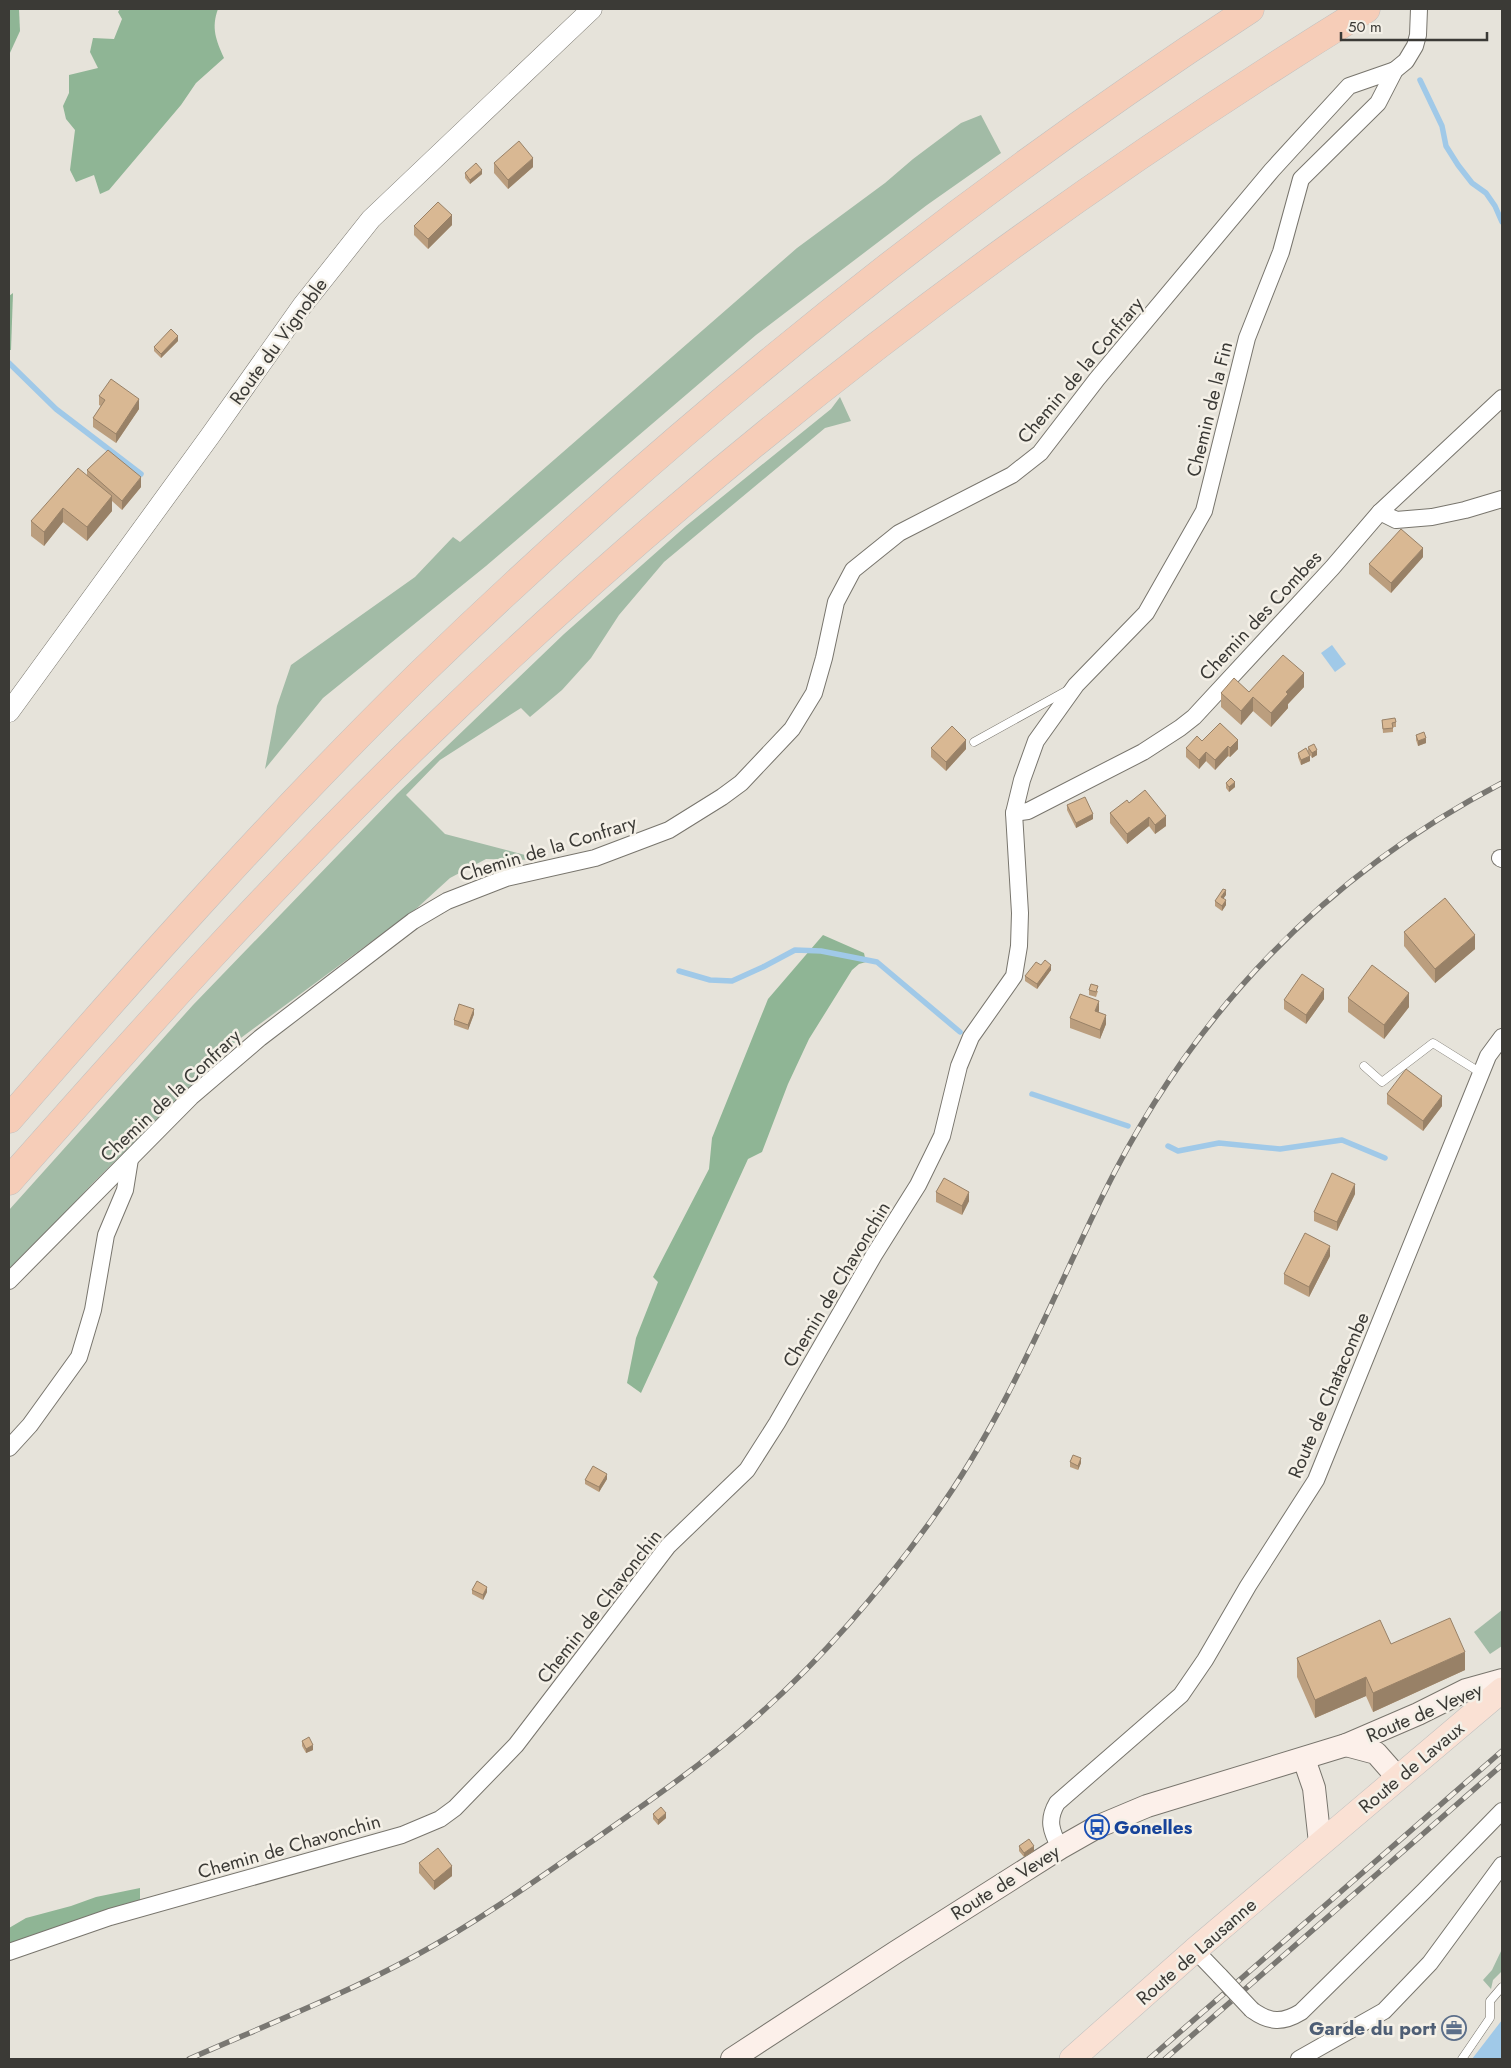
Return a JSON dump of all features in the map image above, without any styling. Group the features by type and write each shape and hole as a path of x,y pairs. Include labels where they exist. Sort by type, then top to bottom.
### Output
{"highway":[{"path":"9,1119 181,924 328,767 474,623 626,484 781,352 952,218 1115,100 1250,9"},
{"path":"9,1181 123,1052 300,861 366,794 507,659 666,518 894,332 987,263 1165,138 1255,78 1356,15"}],"main road":[{"name":"Route de Vevey","path":"732,2059 896,1952 1060,1848 1097,1827 1148,1806 1346,1745 1418,1714 1466,1690 1502,1680"},
{"name":"Route de Lavaux","path":"1320,1843 1502,1690"},
{"name":"Route de Vevey","path":"1346,1745 1376,1753 1398,1778"},
{"path":"1304,1759 1314,1788 1320,1843"},
{"name":"Route de Lausanne","path":"1072,2059 1320,1843"}],"street":[{"name":"Route du Vignoble","path":"9,712 302,306 371,218 592,9"},
{"name":"Chemin de la Fin","path":"1014,812 1022,780 1036,741 1076,685 1146,613 1204,511 1247,338 1281,252 1302,179 1378,103 1396,70 1406,61 1415,46 1418,36 1419,9"},
{"name":"Chemin de la Confrary","path":"9,1281 190,1098 260,1038 413,921 446,901 506,878 595,858 669,830 741,783 792,729 814,693 836,602 853,570 899,533 1012,474 1040,453 1097,379 1266,178 1349,86 1396,70"},
{"name":"Chemin des Combes","path":"1014,812 1028,811 1143,752 1194,717 1332,568 1380,512 1502,398"},
{"path":"1380,512 1396,520 1432,517 1502,499"},
{"name":"Chemin de Chavonchin","path":"9,1952 110,1917 364,1846 424,1827 440,1819 455,1808 516,1745 668,1546 747,1470 777,1423 874,1255 918,1185 942,1136 959,1066 971,1037 1014,976 1019,946 1020,913 1014,812"},
{"name":"Route de Chatacombe","path":"1060,1848 1055,1839 1050,1819 1057,1803 1181,1695 1205,1660 1248,1586 1316,1480 1488,1056 1502,1036"},
{"path":"9,1448 30,1425 80,1357 93,1310 106,1234 125,1190 130,1160"},
{"path":"1195,1950 1252,2010 1262,2018 1289,2019 1301,2012 1502,1811"},
{"path":"1299,2059 1384,2011 1430,1963 1502,1865"}],"lane":[{"path":"974,742 1076,685"},
{"path":"1364,1066 1382,1082 1433,1043 1481,1074"},
{"path":"1462,2059 1490,2018 1490,2001 1502,1987"}],"green space":[{"path":"9,9 19,9 20,31 9,55"},
{"path":"120,9 218,9 215,34 224,58 196,83 181,105 109,190 100,194 94,175 76,182 70,170 75,130 66,119 63,106 69,93 69,75 98,68 90,52 93,38 114,39 122,19 118,12"},
{"path":"981,115 1001,153 927,205 756,335 486,566 323,698 265,769 277,706 291,665 415,577 453,537 460,542 797,248 885,183 961,123"},
{"path":"13,293 11,350 9,350 9,296"},
{"path":"840,397 851,421 825,428 664,562 619,615 591,658 562,690 530,717 521,708 440,760 406,795 445,834 544,860 486,859 450,878 417,908 234,1043 93,1183 9,1272 9,1210 193,1005 397,794 564,634 686,526 831,409"},
{"path":"823,935 864,953 866,962 859,964 852,970 809,1039 788,1084 762,1152 748,1159 641,1393 627,1383 636,1338 658,1282 653,1277 709,1169 712,1138 768,999"},
{"path":"1502,1610 1502,1646 1490,1654 1474,1632"},
{"path":"140,1888 140,1903 9,1950 9,1928 26,1918 96,1897"},
{"path":"1502,1949 1502,1971 1493,1980 1491,1989 1483,1980 1492,1970"}],"water":[{"path":"1332,645 1346,664 1335,672 1321,653"},
{"path":"1502,2020 1502,2059 1472,2059"}],"building":[{"path":"519,141 533,158 508,180 494,163"},
{"path":"476,163 482,170 470,180 465,173"},
{"path":"438,202 452,215 428,239 414,226"},
{"path":"171,329 178,336 161,354 154,347"},
{"path":"111,379 139,399 116,434 93,418 105,400 99,396"},
{"path":"108,450 141,477 122,501 87,470"},
{"path":"78,468 112,496 87,527 63,508 44,532 31,521"},
{"path":"1401,529 1423,548 1391,583 1369,564"},
{"path":"1283,655 1304,673 1286,692 1288,694 1271,713 1253,697 1241,711 1221,693 1234,678 1249,692"},
{"path":"1395,718 1396,722 1392,723 1393,728 1383,729 1382,720"},
{"path":"1220,723 1238,740 1230,748 1228,746 1215,760 1206,752 1199,760 1186,748 1197,736 1202,741"},
{"path":"952,726 966,740 946,762 931,748"},
{"path":"1424,732 1426,738 1418,741 1416,735"},
{"path":"1314,744 1317,750 1312,753 1308,747"},
{"path":"1306,748 1310,756 1301,760 1298,753"},
{"path":"1231,778 1235,782 1229,787 1226,783"},
{"path":"1145,790 1166,816 1155,825 1149,817 1127,834 1110,813 1127,800 1129,803"},
{"path":"1085,797 1093,814 1076,823 1067,805"},
{"path":"1223,889 1226,890 1221,897 1226,900 1222,906 1215,901"},
{"path":"1445,898 1475,935 1435,969 1404,932"},
{"path":"1045,960 1051,965 1037,984 1025,976 1036,962 1041,965"},
{"path":"1372,965 1409,993 1384,1025 1348,998"},
{"path":"1302,974 1324,989 1306,1015 1284,1000"},
{"path":"1091,984 1098,986 1096,992 1089,990"},
{"path":"1080,994 1099,1001 1095,1011 1106,1015 1100,1030 1070,1018"},
{"path":"459,1004 474,1009 468,1025 454,1020"},
{"path":"1406,1069 1442,1096 1423,1121 1387,1094"},
{"path":"1332,1173 1355,1184 1337,1222 1314,1212"},
{"path":"944,1178 969,1192 962,1206 936,1192"},
{"path":"1305,1233 1330,1246 1309,1287 1284,1274"},
{"path":"1073,1455 1081,1458 1078,1466 1070,1462"},
{"path":"593,1466 607,1474 599,1487 585,1480"},
{"path":"477,1581 487,1587 483,1595 472,1590"},
{"path":"1450,1618 1465,1652 1373,1693 1366,1677 1315,1700 1297,1658 1380,1620 1391,1644"},
{"path":"309,1737 313,1745 306,1749 302,1741"},
{"path":"661,1807 666,1813 658,1820 653,1814"},
{"path":"1029,1839 1034,1846 1024,1853 1019,1846"},
{"path":"438,1848 452,1866 434,1881 419,1863"}],"waterway":[{"path":"1420,80 1442,126 1446,146 1472,183 1486,193 1495,206 1502,222"},
{"path":"9,363 56,409 141,474"},
{"path":"679,971 710,980 732,981 795,950 821,951 877,962 960,1032"},
{"path":"1032,1094 1128,1126"},
{"path":"1168,1146 1178,1151 1219,1143 1280,1149 1342,1140 1385,1158"}],"railway":[{"path":"189,2059 358,1985 458,1931 545,1874 672,1784 734,1736 804,1672 873,1596 915,1542 935,1515 984,1439 1025,1359 1102,1197 1137,1131 1177,1069 1220,1011 1268,957 1320,907 1376,862 1437,820 1502,783"},
{"path":"1149,2059 1502,1751"},
{"path":"1165,2059 1502,1765"}],"place":[{"name":"Gonelles","path":"1097,1827"},
{"name":"Garde du port","path":"1454,2028"}]}
